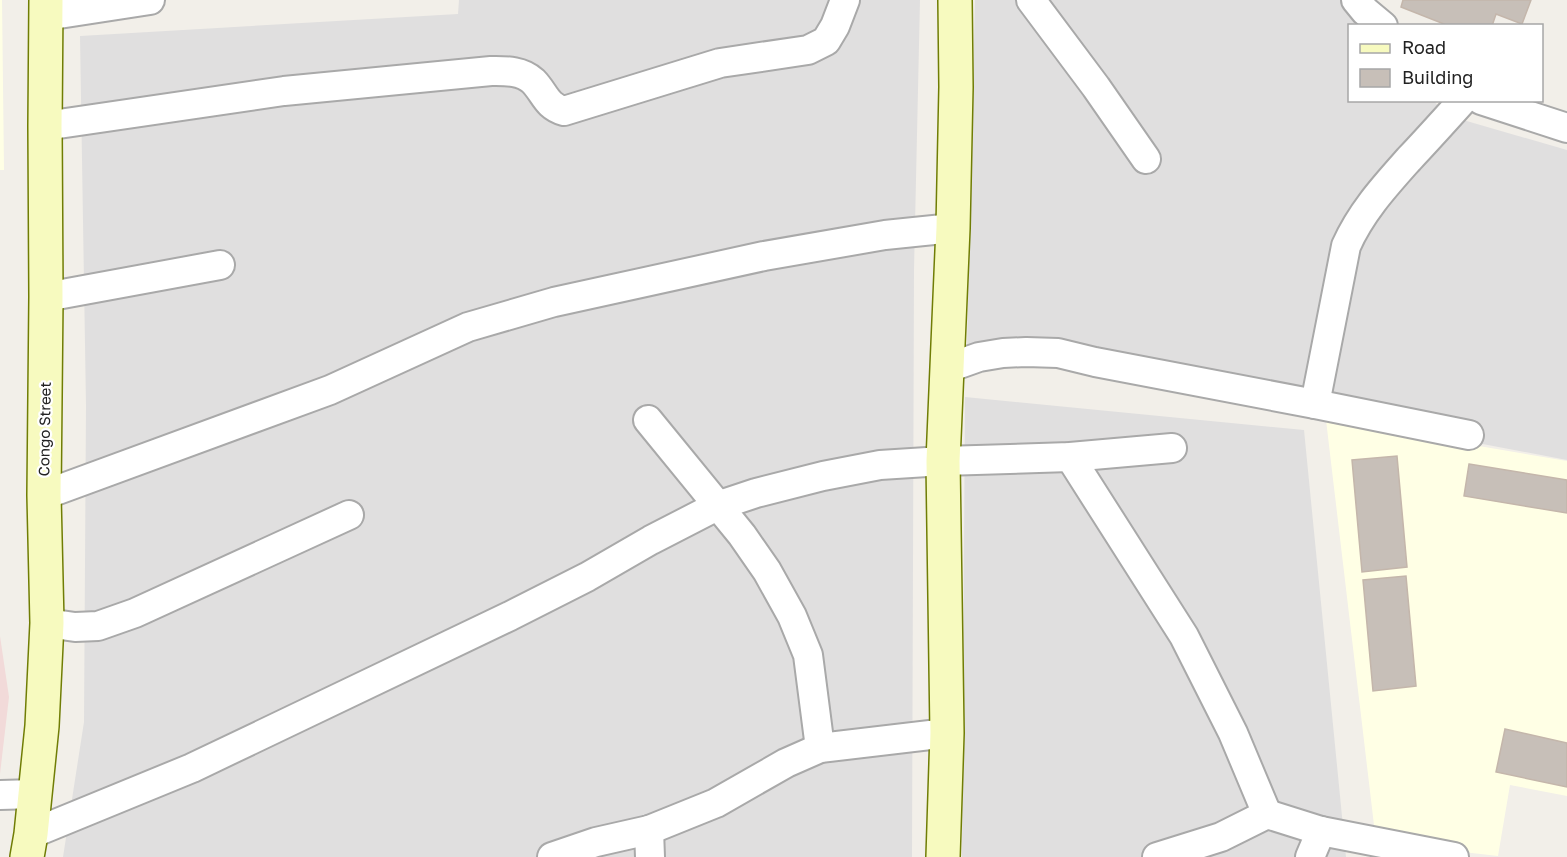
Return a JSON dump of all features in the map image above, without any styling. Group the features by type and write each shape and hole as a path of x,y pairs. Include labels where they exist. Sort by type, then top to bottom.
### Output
{"street":[{"path":"46,8 150,0"},
{"path":"45,126 284,91 491,71 513,71 532,80 555,109 564,111 720,63 808,50 826,41 835,26 844,0"},
{"path":"943,857 947,733 943,461 953,228 955,0"},
{"path":"1031,0 1146,159"},
{"path":"1356,0 1381,24"},
{"name":"Congo Street","path":"29,845 42,726 46,623 44,495 46,8"},
{"path":"1315,404 1346,246 1352,232 1361,216 1380,192 1461,102"},
{"path":"1487,102 1567,128"},
{"path":"44,495 330,390 468,327 554,302 764,256 885,235 953,228"},
{"path":"46,297 220,266"},
{"path":"948,368 979,357 1002,353 1058,353 1469,435"},
{"path":"648,420 742,536 767,571 796,626 808,655 820,748"},
{"path":"29,845 510,616 717,506 756,492 880,465 1070,457 1172,448"},
{"path":"1070,457 1184,636 1233,733 1267,814"},
{"path":"46,623 75,627 98,626 135,613 349,516"},
{"path":"552,857 596,842 649,844 786,763 820,748 947,733"},
{"path":"0,795 35,794"},
{"path":"1157,857 1221,837 1267,814 1321,831 1454,857"},
{"path":"1310,857 1321,831"}],"shaded area":[{"path":"0,0 2,0 4,170 0,170"},
{"path":"459,0 920,0 914,270 912,857 63,857 84,722 86,406 80,36 458,14"},
{"path":"975,0 1354,0 1374,24 1348,24 1348,102 1435,102 1446,115 1567,150 1567,460 967,346"},
{"path":"965,397 1304,430 1346,857 962,857"},
{"path":"1326,420 1567,461 1567,796 1510,785 1498,856 1376,842"},
{"path":"0,636 9,697 0,774"}],"building":[{"path":"1403,0 1531,0 1522,24 1496,14 1493,24 1444,24 1401,7"},
{"path":"1397,456 1407,567 1362,572 1352,460"},
{"path":"1469,464 1567,480 1567,513 1464,496"},
{"path":"1406,576 1416,686 1373,691 1363,580"},
{"path":"1505,729 1567,743 1567,787 1496,772"}]}
